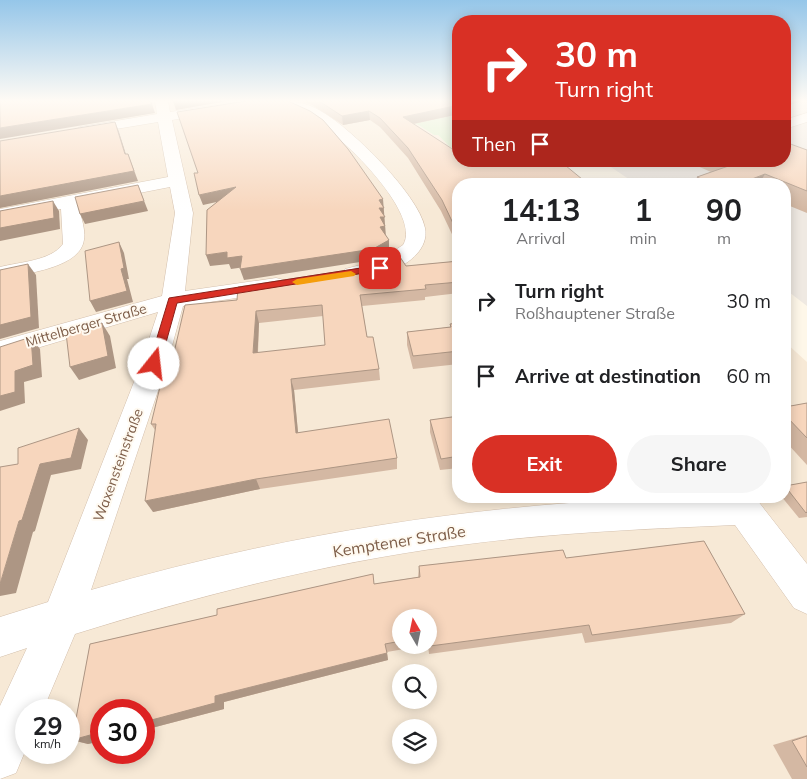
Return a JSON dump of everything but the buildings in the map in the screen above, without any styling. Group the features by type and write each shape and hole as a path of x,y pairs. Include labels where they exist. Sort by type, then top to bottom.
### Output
{"street":[{"name":"Waxensteinstraße","path":"0,757 62,617 154,364 173,300 184,213 168,137"},
{"path":"336,276 380,268 409,250 416,240 413,219 396,193 360,150 345,137"},
{"path":"0,215 176,181"},
{"path":"0,273 53,260 69,253 74,245 69,202"},
{"name":"Mittelberger Straße","path":"0,350 173,300 297,282"},
{"name":"Kemptener Straße","path":"0,637 62,617 239,570 409,536 565,518 727,503"},
{"name":"Kemptener Straße","path":"739,503 807,595"}],"shaded area":[{"path":"0,137 440,137 452,149 452,167 459,167 459,178 452,178 452,503 791,503 791,347 807,362 807,779 0,779"},
{"path":"791,137 807,137 807,306 791,294 791,178 627,178 611,167 791,167"}],"green space":[{"path":"440,137 452,137 452,149"}],"slow traffic":[{"path":"297,282 351,274"}],"route":[{"path":"154,364 173,300 380,268"}]}
